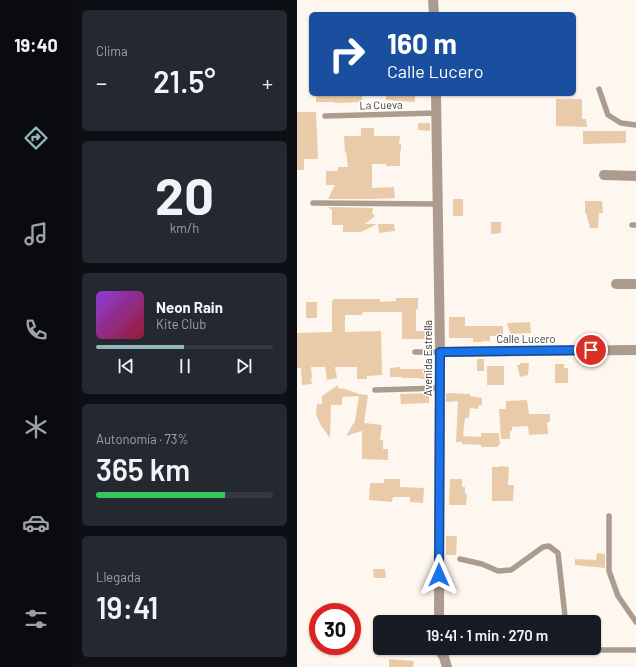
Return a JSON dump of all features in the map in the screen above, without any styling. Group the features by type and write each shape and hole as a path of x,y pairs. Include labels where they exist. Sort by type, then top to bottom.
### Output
{"street":[{"path":"433,0 433,12"},
{"name":"Avenida Estrella","path":"436,96 440,352 439,615"},
{"path":"604,175 636,176"},
{"path":"616,284 636,284"},
{"name":"Calle Lucero","path":"440,352 636,350"},
{"path":"443,655 447,667"}],"lane":[{"path":"599,88 608,115 621,123 636,125"},
{"name":"La Cueva","path":"325,116 437,113"},
{"path":"313,203 438,204"},
{"path":"415,352 440,352"},
{"path":"375,390 440,388"},
{"path":"609,516 609,570 617,596 636,622"},
{"path":"460,559 482,564 498,571 511,570 543,547 549,546 558,553 565,615"},
{"path":"601,650 636,650"}],"building":[{"path":"316,96 362,96 362,102 316,102"},
{"path":"386,96 415,96 415,102 386,100"},
{"path":"556,99 582,99 582,119 586,119 587,127 556,126"},
{"path":"297,112 316,112 318,159 304,159 304,170 297,170"},
{"path":"418,123 430,123 430,131 418,130"},
{"path":"361,128 374,128 374,136 400,136 400,166 372,164 372,188 394,187 395,198 328,199 335,185 326,185 326,171 338,171 338,167 348,167 344,136 361,136"},
{"path":"583,131 626,131 626,143 583,144"},
{"path":"453,199 463,199 463,216 453,216"},
{"path":"585,201 602,201 603,213 599,213 598,228 590,228 585,213"},
{"path":"328,207 373,208 372,213 375,216 365,224 377,224 361,232 343,232 343,225 332,225 332,210"},
{"path":"491,222 501,222 501,233 491,234"},
{"path":"378,224 394,224 395,231 379,233"},
{"path":"396,298 418,298 418,309 416,310 416,331 432,331 432,339 402,339 402,312 363,312 362,315 345,315 345,332 381,331 382,375 367,376 367,379 357,379 357,367 335,367 337,378 327,380 325,367 311,367 312,384 302,385 301,368 297,368 297,333 332,332 333,299 380,299 380,302 396,301"},
{"path":"306,302 317,302 317,318 306,318"},
{"path":"449,317 465,317 465,326 503,326 503,336 490,336 490,341 482,342 473,342 473,338 449,338"},
{"path":"530,322 531,333 510,334 507,323"},
{"path":"477,359 484,359 484,371 477,371"},
{"path":"520,363 529,363 528,375 520,377 517,365 520,365"},
{"path":"555,364 564,364 564,368 568,368 568,383 555,383"},
{"path":"487,366 504,366 504,385 487,385"},
{"path":"400,367 400,369 426,369 430,379 390,377 390,368"},
{"path":"338,385 338,388 368,395 364,423 382,425 380,440 383,440 383,449 388,449 388,460 362,459 362,431 346,436 355,421 359,396 342,397 342,405 331,405 330,438 320,424 316,414 317,404 322,404 322,396"},
{"path":"429,393 429,403 401,404 400,394"},
{"path":"446,393 470,394 470,396 482,398 482,405 479,405 478,409 470,408 469,418 465,418 463,436 481,437 481,433 499,433 500,445 498,445 498,447 481,447 481,445 462,444 462,442 456,442 458,401 446,402"},
{"path":"527,400 529,414 550,414 550,422 547,422 548,434 529,435 528,426 512,427 512,431 510,431 510,439 501,439 499,409 506,409 506,401"},
{"path":"492,467 509,467 508,485 514,485 513,501 492,501"},
{"path":"384,479 400,479 400,487 424,488 423,503 410,502 410,497 393,497 392,502 369,500 370,483 384,483"},
{"path":"450,479 462,479 462,487 465,487 465,494 467,494 466,505 449,505"},
{"path":"446,536 457,536 456,555 446,555"},
{"path":"597,553 605,554 605,568 575,565 575,559 596,560"},
{"path":"373,569 385,569 386,578 374,578"},
{"path":"389,659 414,661 413,667 389,667"}],"route":[{"path":"439,575 440,352 591,350"}]}
